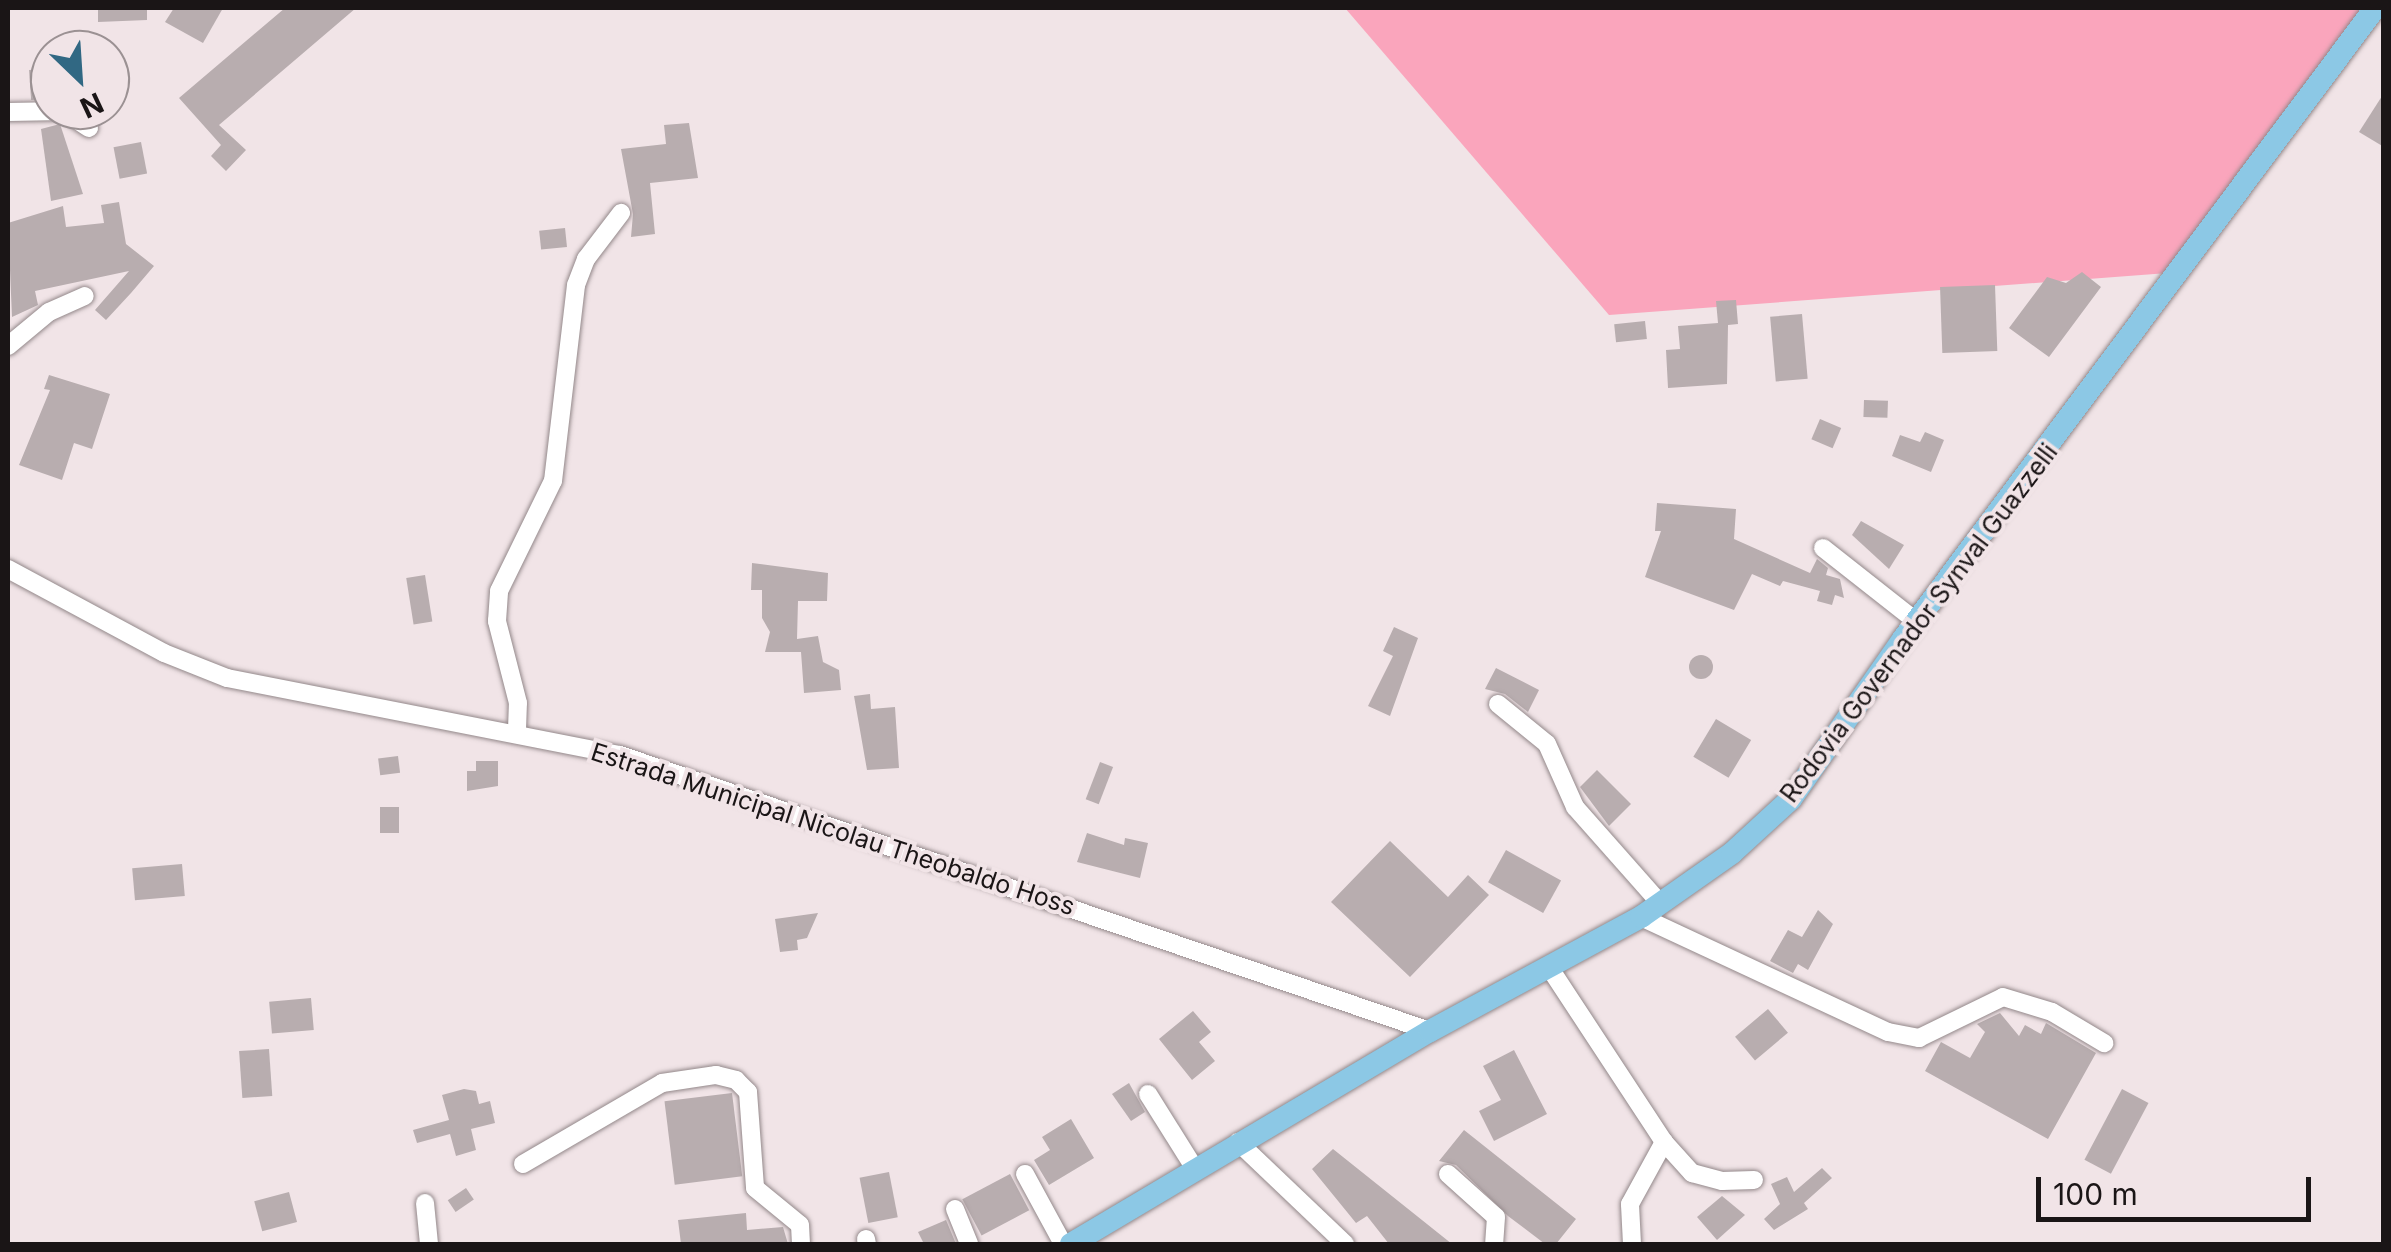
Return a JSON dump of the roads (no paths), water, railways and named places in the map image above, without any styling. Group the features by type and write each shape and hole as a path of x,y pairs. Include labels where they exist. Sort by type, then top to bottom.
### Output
{"main road":[{"name":"Rodovia Governador Synval Guazzelli","path":"1071,1244 1238,1142 1430,1032 1551,970 1650,910 1732,853 1791,799 1916,622 2375,8"}],"street":[{"path":"517,730 518,703 497,621 499,591 553,481 576,285 586,259 621,213"},
{"path":"8,346 49,312 84,296"},
{"path":"1823,548 1916,622"},
{"name":"Estrada Municipal Nicolau Theobaldo Hoss","path":"8,570 164,654 226,678 290,696 517,730 657,767 1430,1032"},
{"path":"1498,704 1547,744 1575,807 1650,910 1888,1032 1919,1038 2003,998 2052,1012 2104,1043"},
{"path":"1551,970 1664,1142 1692,1173 1722,1181 1754,1180"},
{"path":"523,1164 662,1082 716,1075 736,1080 748,1092 755,1188 800,1225 801,1244"},
{"path":"1148,1094 1195,1169"},
{"path":"1238,1142 1345,1244"},
{"path":"1632,1244 1630,1204 1664,1142"},
{"path":"1024,1174 1062,1244"},
{"path":"1448,1174 1496,1217 1494,1244"},
{"path":"425,1203 429,1244"},
{"path":"955,1209 969,1244"}]}
